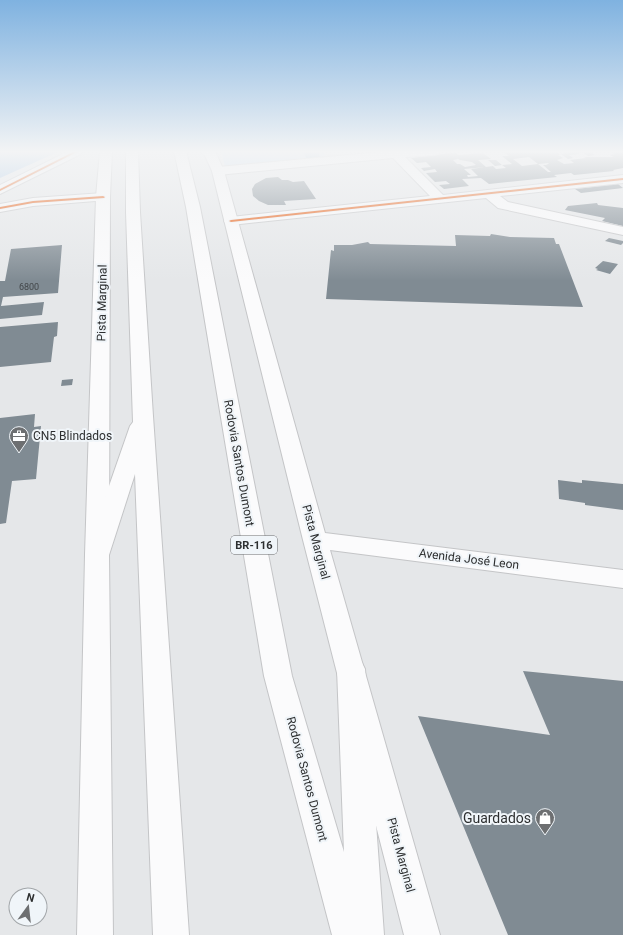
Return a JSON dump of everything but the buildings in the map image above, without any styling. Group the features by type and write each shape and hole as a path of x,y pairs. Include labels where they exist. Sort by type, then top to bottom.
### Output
{"main road":[{"path":"133,195 143,416 171,935"},
{"name":"Rodovia Santos Dumont","path":"190,195 278,676 350,935"},
{"name":"Pista Marginal","path":"224,195 315,540 422,935"},
{"path":"435,195 440,200"},
{"path":"232,227 484,195"},
{"path":"490,195 503,205 623,231"},
{"path":"0,208 33,202 103,197"},
{"name":"Pista Marginal","path":"95,935 97,555 103,197"},
{"path":"232,227 548,201"},
{"path":"97,555 143,416"},
{"name":"Avenida José Leon","path":"315,540 623,579"},
{"path":"351,669 366,935"}],"cycle path":[{"path":"231,221 480,195"},
{"path":"0,208 33,202 103,197"}],"place":[{"name":"CN5 Blindados","path":"19,453"},
{"name":"Guardados","path":"545,835"}]}
